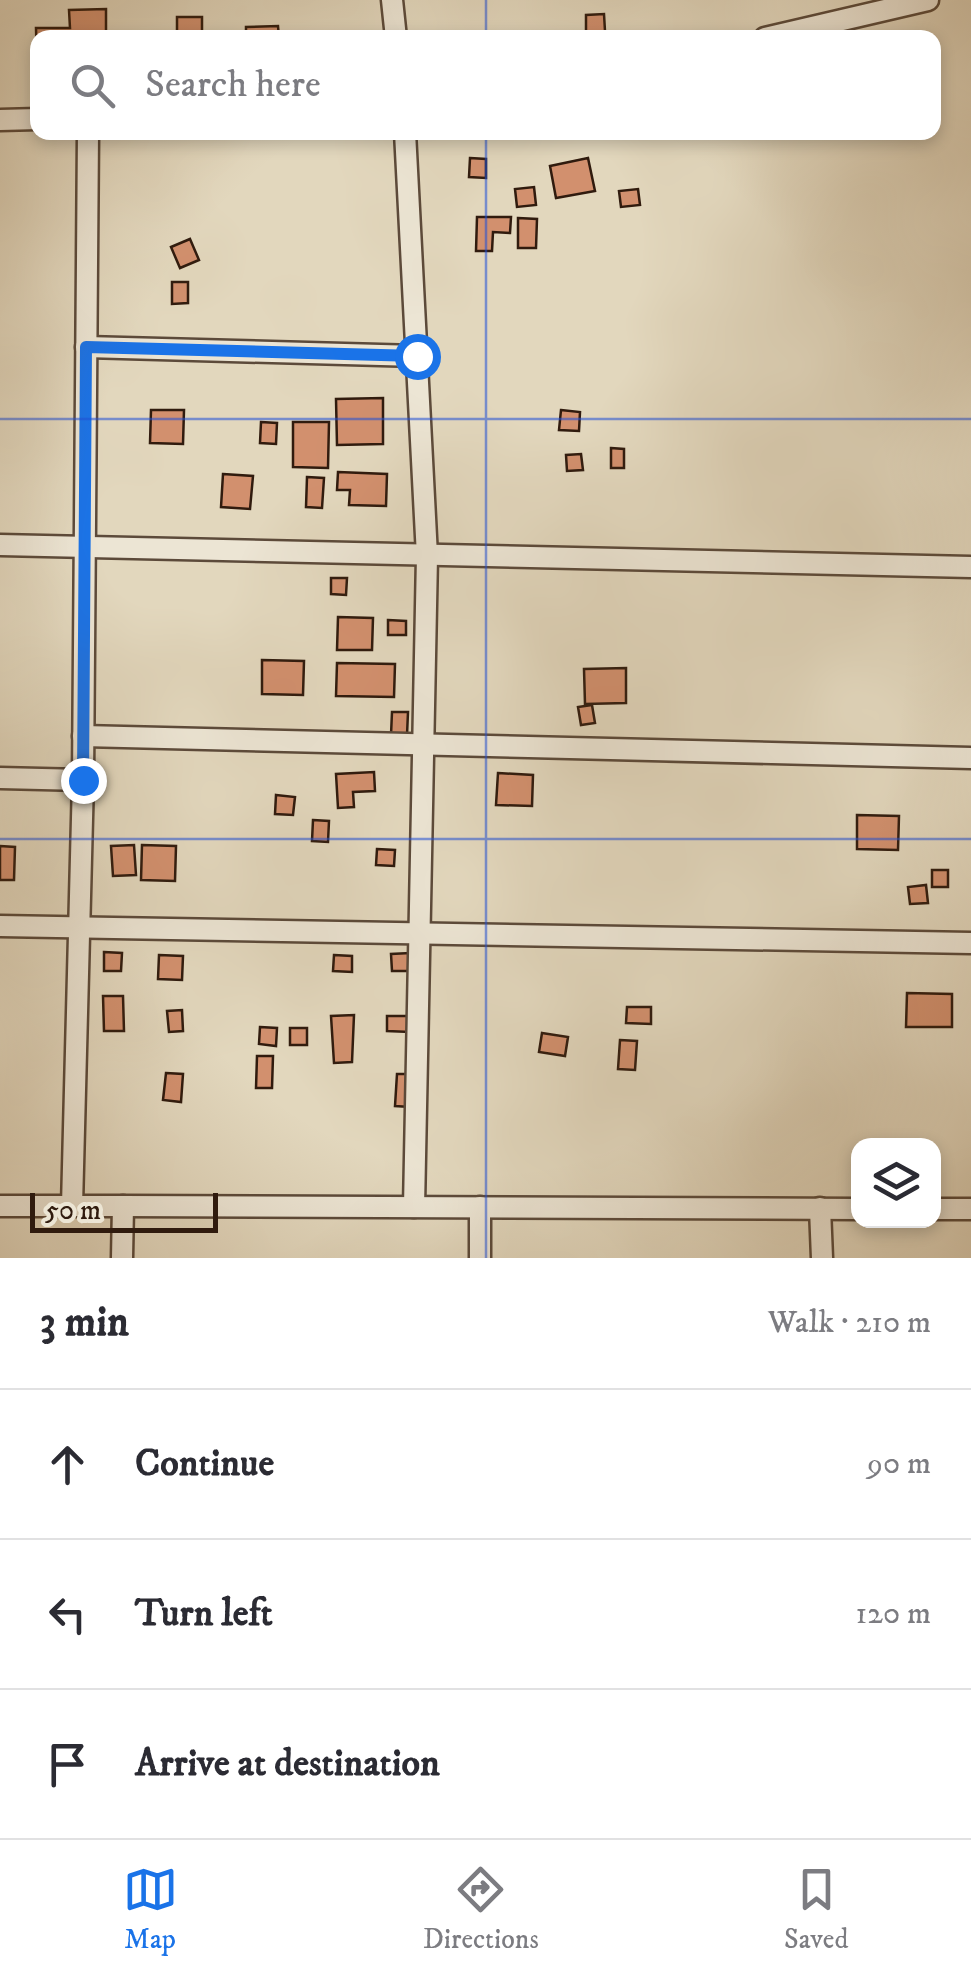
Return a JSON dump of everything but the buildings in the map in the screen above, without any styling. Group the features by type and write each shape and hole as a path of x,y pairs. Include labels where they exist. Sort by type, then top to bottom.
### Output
{"street":[{"path":"392,0 395,30"},
{"path":"799,30 928,0"},
{"path":"0,120 30,118"},
{"path":"72,1206 83,780 88,140"},
{"path":"405,140 427,556 414,1207"},
{"path":"86,347 417,356"},
{"path":"0,545 971,566"},
{"path":"83,736 971,758"},
{"path":"0,778 83,780"},
{"path":"0,926 971,943"},
{"path":"0,1206 851,1208"},
{"path":"122,1258 123,1206"},
{"path":"480,1207 480,1258"},
{"path":"820,1208 822,1258"},
{"path":"941,1209 971,1209"}],"route":[{"path":"83,780 86,347 417,356"}]}
